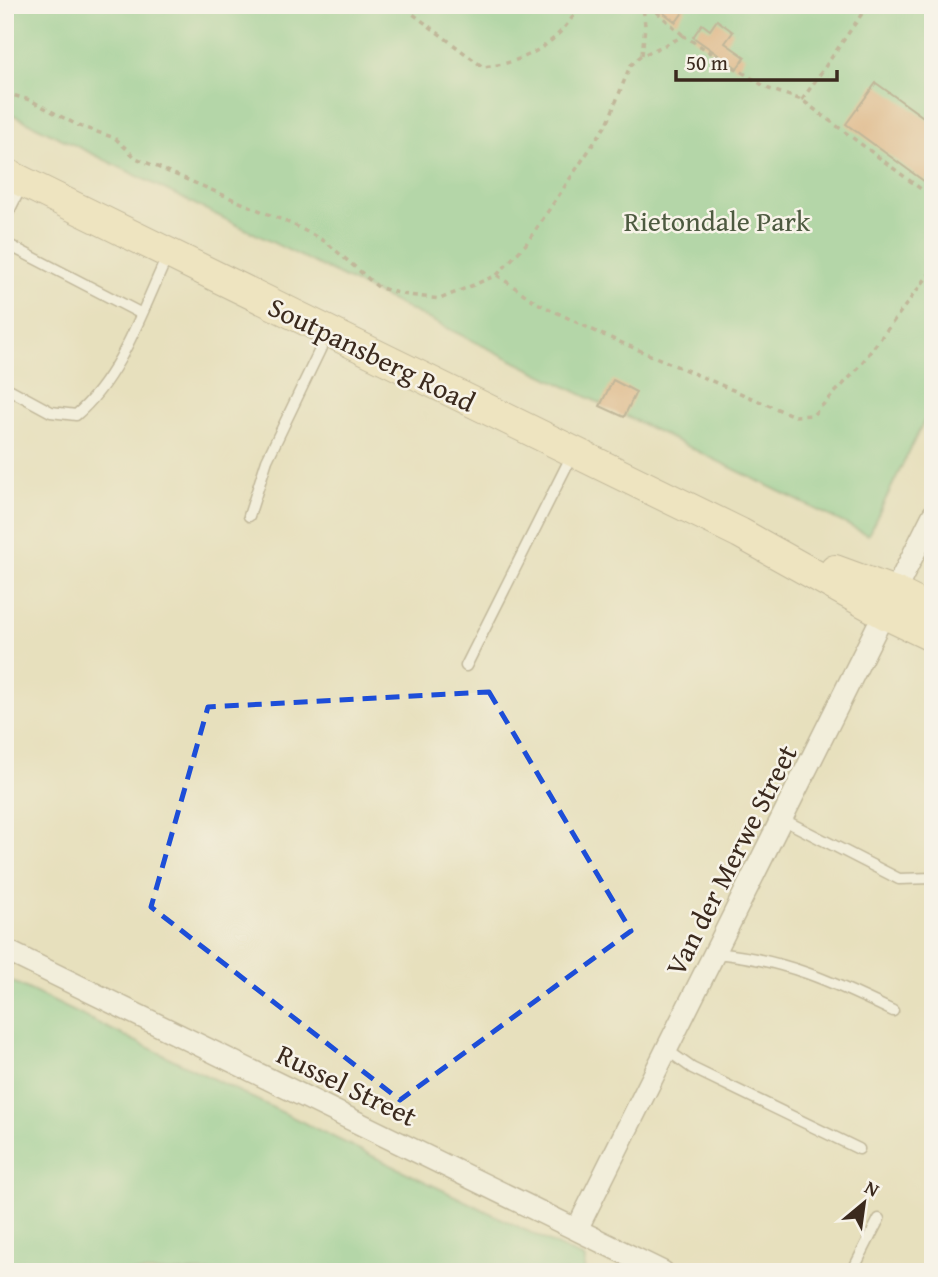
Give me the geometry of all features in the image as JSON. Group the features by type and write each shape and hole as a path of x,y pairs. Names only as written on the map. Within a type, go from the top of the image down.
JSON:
{"main road":[{"name":"Soutpansberg Road","path":"14,178 573,453 890,603 933,637"},
{"name":"Soutpansberg Road","path":"890,603 933,611"}],"street":[{"name":"Van der Merwe Street","path":"577,1229 933,515"},
{"name":"Russel Street","path":"5,950 663,1272"}],"lane":[{"path":"5,219 14,178"},
{"path":"5,243 140,313"},
{"path":"5,387 51,412 76,415 93,401 169,253"},
{"path":"249,516 267,460 328,333"},
{"path":"466,666 573,453"},
{"path":"782,819 900,879 933,878"},
{"path":"716,953 756,957 812,972 893,1011"},
{"path":"667,1050 692,1068 859,1149"},
{"path":"852,1272 879,1219"}],"path":[{"path":"410,5 413,14 483,67 519,60 545,47 565,31 580,5"},
{"path":"642,56 645,26 643,5"},
{"path":"649,5 684,36 769,89 802,100 933,198"},
{"path":"802,100 868,5"},
{"path":"5,93 30,100 79,126 115,138 136,158 295,225 326,242 378,287 401,294 440,299 497,275 526,244 579,169 608,122 630,66 642,56 684,36"},
{"path":"497,275 537,303 601,334 794,415 813,415 855,372 933,268"}],"highlighted area":[{"path":"489,692 631,931 400,1100 151,907 208,707"}],"green space":[{"name":"Rietondale Park","path":"5,5 933,5 933,403 868,535 5,111"},
{"path":"5,978 585,1259 584,1272 5,1272"}],"building":[{"path":"659,5 682,5 686,8 676,22 657,8"},
{"path":"717,20 733,32 725,43 745,57 737,68 693,37 702,24 710,30"},
{"path":"876,83 933,124 933,172 925,182 846,124"},
{"path":"613,380 636,392 624,417 600,406"}]}
